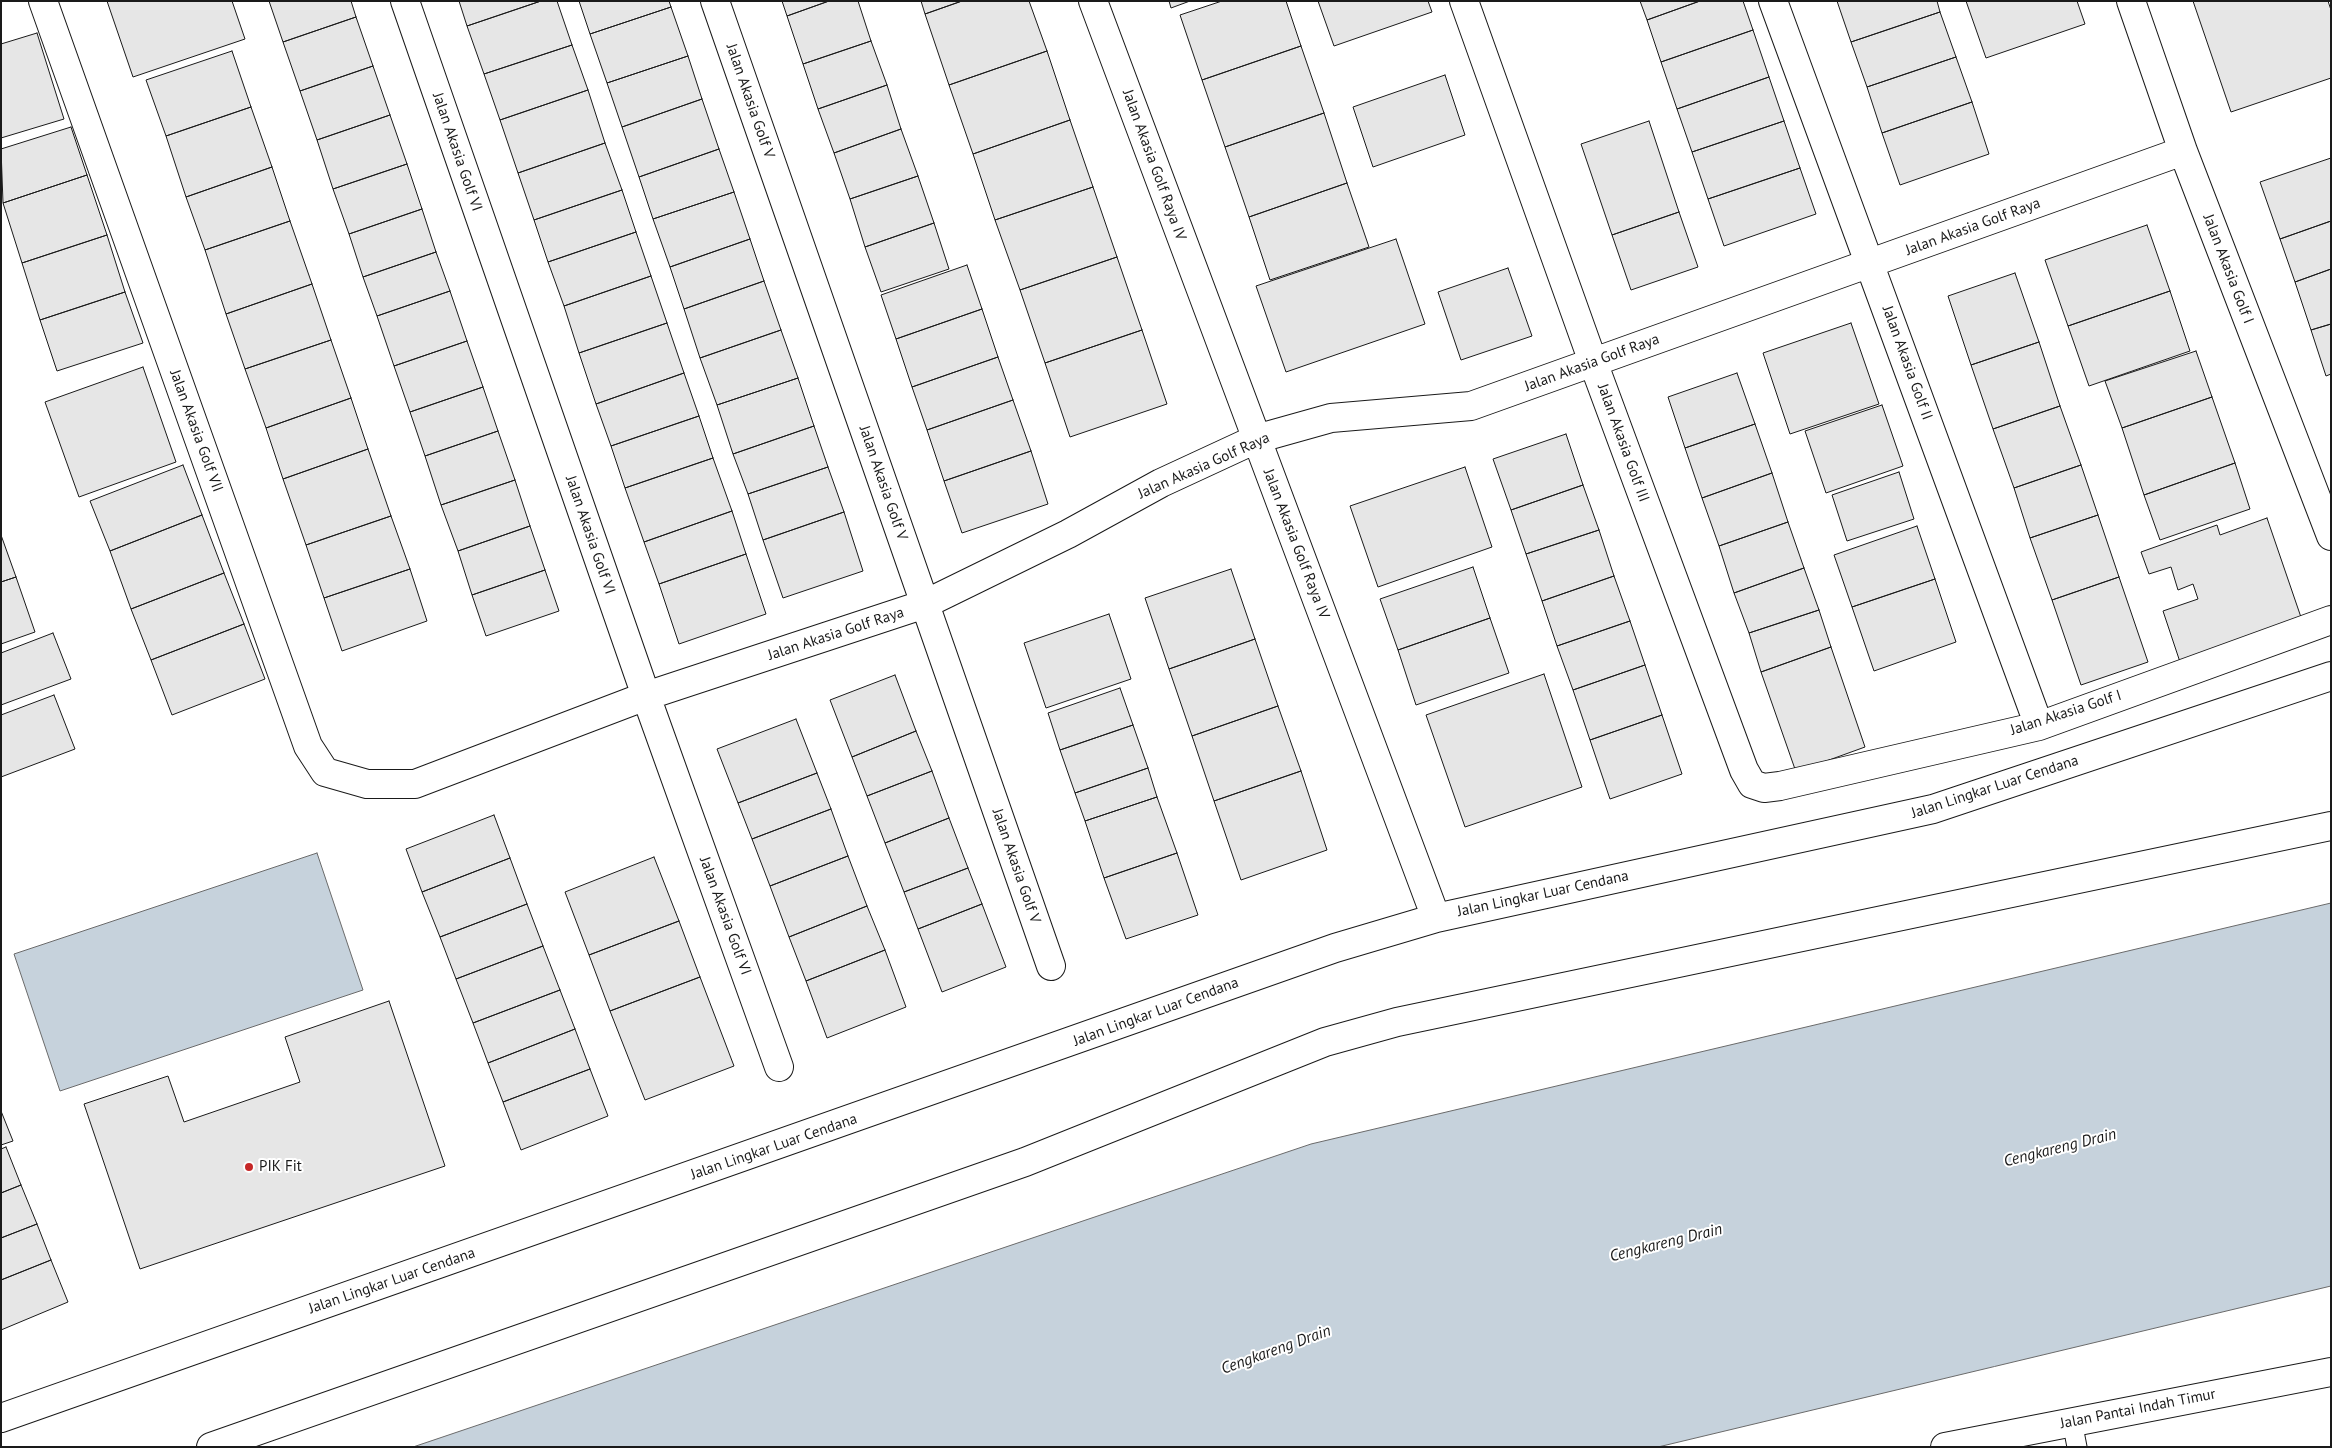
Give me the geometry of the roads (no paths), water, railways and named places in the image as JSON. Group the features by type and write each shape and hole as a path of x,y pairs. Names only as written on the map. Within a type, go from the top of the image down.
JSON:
{"street":[{"name":"Jalan Akasia Golf VII","path":"43,1 308,746 325,772 367,784 415,784"},
{"name":"Jalan Akasia Golf VI","path":"405,1 646,696 779,1067"},
{"name":"Jalan Akasia Golf V","path":"715,1 1051,966"},
{"name":"Jalan Akasia Golf Raya IV","path":"1093,1 1436,918"},
{"name":"Jalan Akasia Golf III","path":"1464,1 1593,362 1744,770"},
{"name":"Jalan Akasia Golf II","path":"1774,1 2040,726"},
{"name":"Jalan Akasia Golf I","path":"2131,1 2183,151 2331,536"},
{"name":"Jalan Akasia Golf Raya","path":"415,784 646,696 925,604 1068,534 1161,483 1256,439 1331,418 1471,406 2183,151"},
{"name":"Jalan Akasia Golf I","path":"1744,770 1752,784 1764,788 2040,726 2331,620"},
{"name":"Jalan Lingkar Luar Cendana","path":"1,1418 1335,948 1436,918 1932,809 2331,676"},
{"path":"211,1447 1025,1162 1325,1042 1407,1020 2331,826"},
{"name":"Jalan Pantai Indah Timur","path":"1945,1447 2074,1434 2331,1372"}],"water":[{"path":"317,853 363,990 60,1091 14,954"},
{"name":"Cengkareng Drain","path":"2331,903 2331,1286 1658,1447 413,1447 1311,1144"}],"place":[{"name":"PIK Fit","path":"249,1167"}]}
